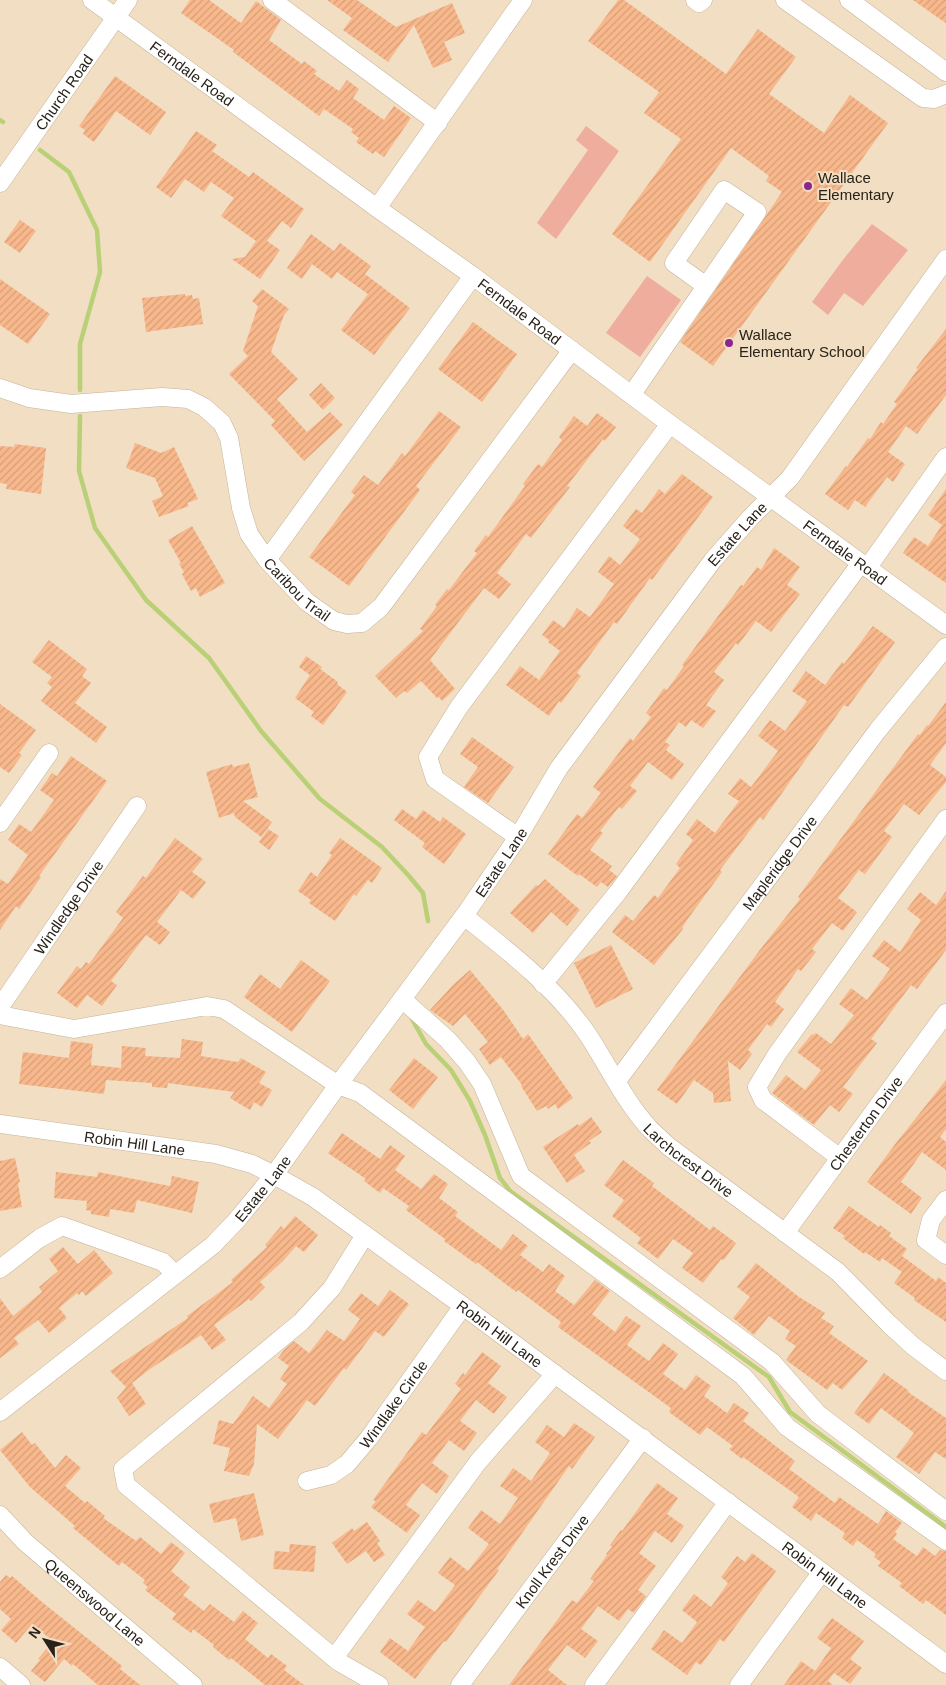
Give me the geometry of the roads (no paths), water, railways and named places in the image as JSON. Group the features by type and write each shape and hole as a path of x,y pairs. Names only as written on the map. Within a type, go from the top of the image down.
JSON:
{"street":[{"name":"Ferndale Road","path":"92,0 473,276 670,424 946,625"},
{"name":"Church Road","path":"0,183 128,0"},
{"path":"272,0 438,123"},
{"path":"377,208 523,0"},
{"path":"695,0 699,3 703,0"},
{"path":"785,0 923,98 934,99 946,94"},
{"path":"849,0 946,72"},
{"path":"632,394 757,212 724,190 674,263 706,286"},
{"name":"Estate Lane","path":"0,1412 214,1245 274,1175 464,916 518,837 559,768 713,560 751,517 790,478 946,259"},
{"path":"267,560 473,276"},
{"name":"Caribou Trail","path":"0,388 29,398 72,404 162,397 188,398 204,407 222,423 229,438 240,508 249,534 267,560 308,602 334,621 347,624 362,623 382,608 572,350"},
{"path":"518,837 434,779 428,757 459,707 670,424"},
{"path":"543,984 618,892 946,457"},
{"name":"Mapleridge Drive","path":"617,1081 878,730 946,647"},
{"path":"0,823 48,753"},
{"name":"Windledge Drive","path":"0,1007 137,806"},
{"path":"840,1158 763,1100 757,1086 777,1054 946,819"},
{"name":"Larchcrest Drive","path":"464,916 521,961 585,1031 648,1127 668,1146 838,1272 889,1324 913,1346 946,1371"},
{"path":"402,999 448,1040 477,1076 521,1176 772,1362 818,1414 946,1511"},
{"path":"0,1015 74,1029 208,1006 224,1008 338,1086 360,1093 742,1376 788,1427 946,1542"},
{"name":"Chesterton Drive","path":"786,1233 946,1013"},
{"name":"Robin Hill Lane","path":"0,1124 216,1154 252,1164 313,1197 946,1664"},
{"path":"946,1200 931,1220 926,1240 946,1255"},
{"path":"0,1269 40,1238 62,1226 163,1262 175,1274"},
{"path":"365,1235 332,1288 301,1322 123,1469 126,1485 334,1658 379,1685"},
{"name":"Windlake Circle","path":"307,1481 331,1475 347,1464 368,1438 463,1306"},
{"path":"334,1658 478,1462 555,1374"},
{"name":"Knoll Krest Drive","path":"460,1685 642,1438"},
{"path":"594,1685 728,1502"},
{"name":"Queenswood Lane","path":"0,1515 25,1542 193,1685"},
{"path":"739,1685 821,1572"},
{"path":"0,1667 21,1685"}],"waterway":[{"path":"40,150 69,172 97,230 100,272 80,344 80,390"},
{"path":"80,416 79,471 95,528 146,600 209,658 261,731 320,799 382,847 409,876 423,893 428,921"},
{"path":"412,1019 426,1044 451,1070 470,1101 485,1135 500,1178 510,1191 769,1377 790,1412 946,1527"}],"place":[{"name":"Wallace Elementary","path":"808,186"},
{"name":"Wallace Elementary School","path":"729,343"}]}
